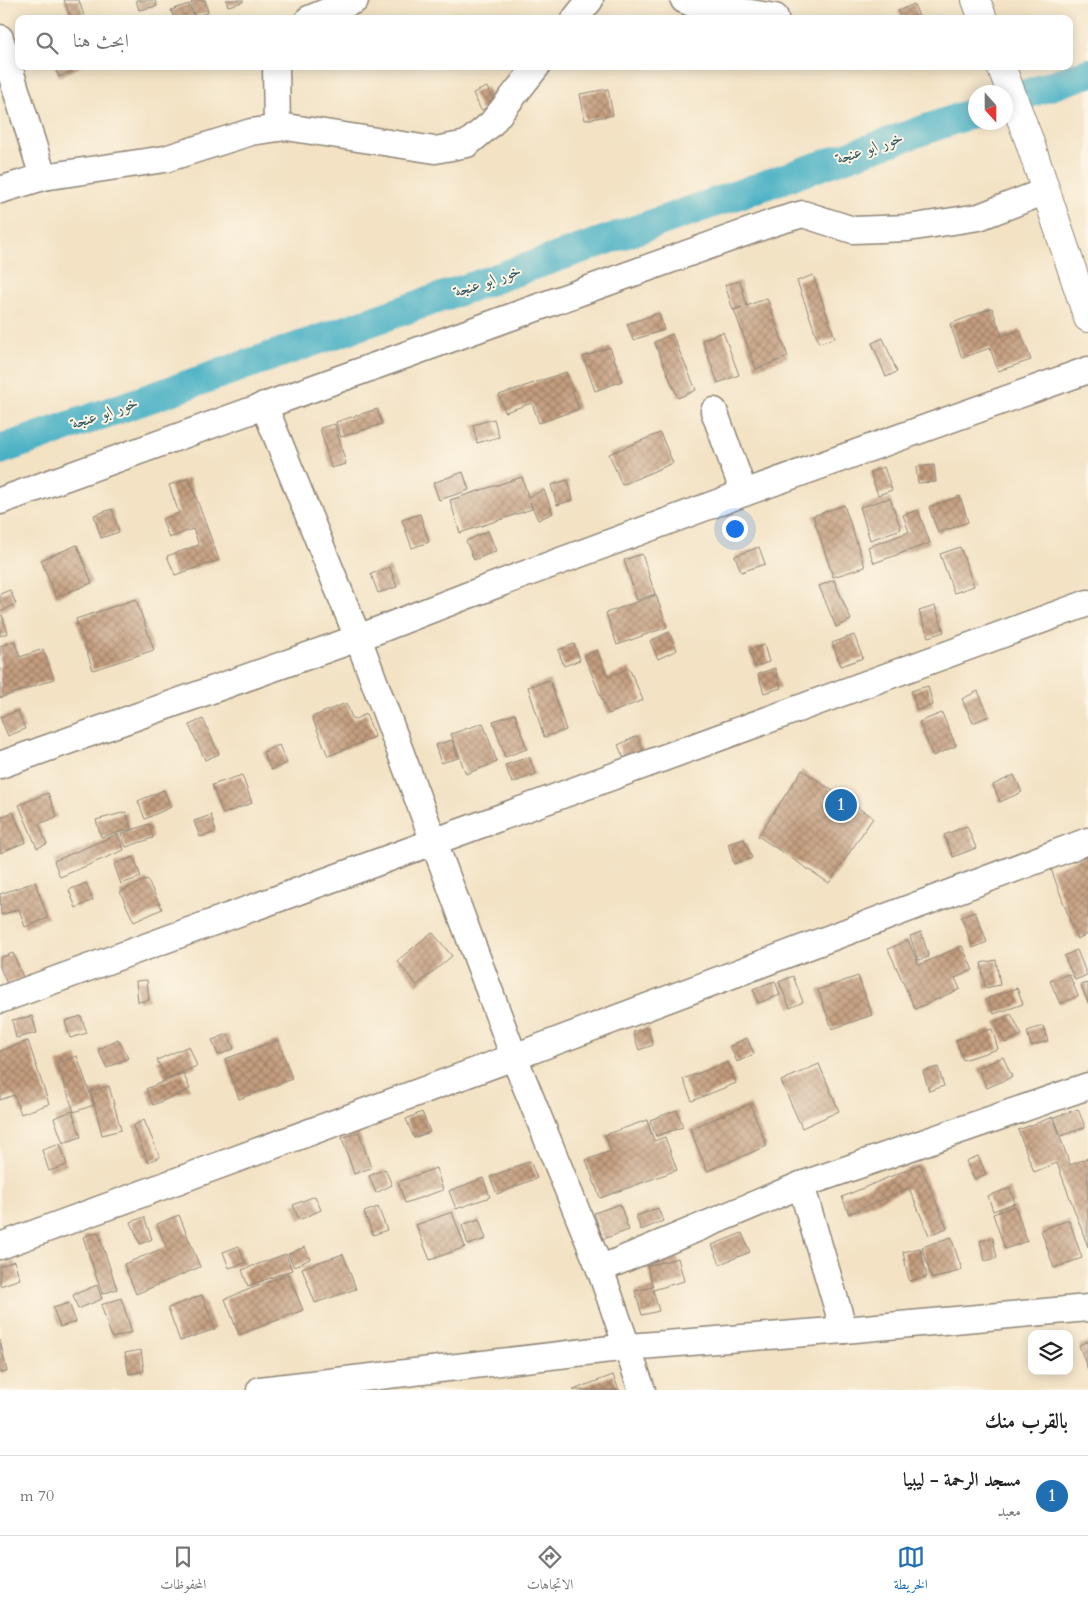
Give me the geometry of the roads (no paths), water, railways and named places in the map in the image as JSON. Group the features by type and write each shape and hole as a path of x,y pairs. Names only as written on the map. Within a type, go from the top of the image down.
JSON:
{"street":[{"path":"319,15 355,0"},
{"path":"578,15 590,0"},
{"path":"684,0 694,4 763,15"},
{"path":"976,0 982,15"},
{"path":"0,38 43,177"},
{"path":"276,70 277,128"},
{"path":"0,190 43,177 165,159 251,132 286,127 435,150 467,144 491,124 534,70"},
{"path":"1003,70 1029,140 1088,318"},
{"path":"0,501 775,222 803,214 853,230 908,228 979,217 1046,191"},
{"path":"0,765 358,638 476,592 1088,370"},
{"path":"264,406 358,638 514,1057 600,1269 642,1390"},
{"path":"714,412 744,494"},
{"path":"0,1000 1088,603"},
{"path":"0,1246 514,1057 1088,841"},
{"path":"600,1269 801,1185 1088,1086"},
{"path":"801,1185 844,1330"},
{"path":"260,1390 628,1347 1088,1308"}],"waterway":[{"name":"خور ابو عنجة","path":"1013,99 1088,73"},
{"name":"خور ابو عنجة","path":"0,450 968,115"}],"place":[{"name":"مسجد الرحمة - ليبيا","path":"841,805"}]}
